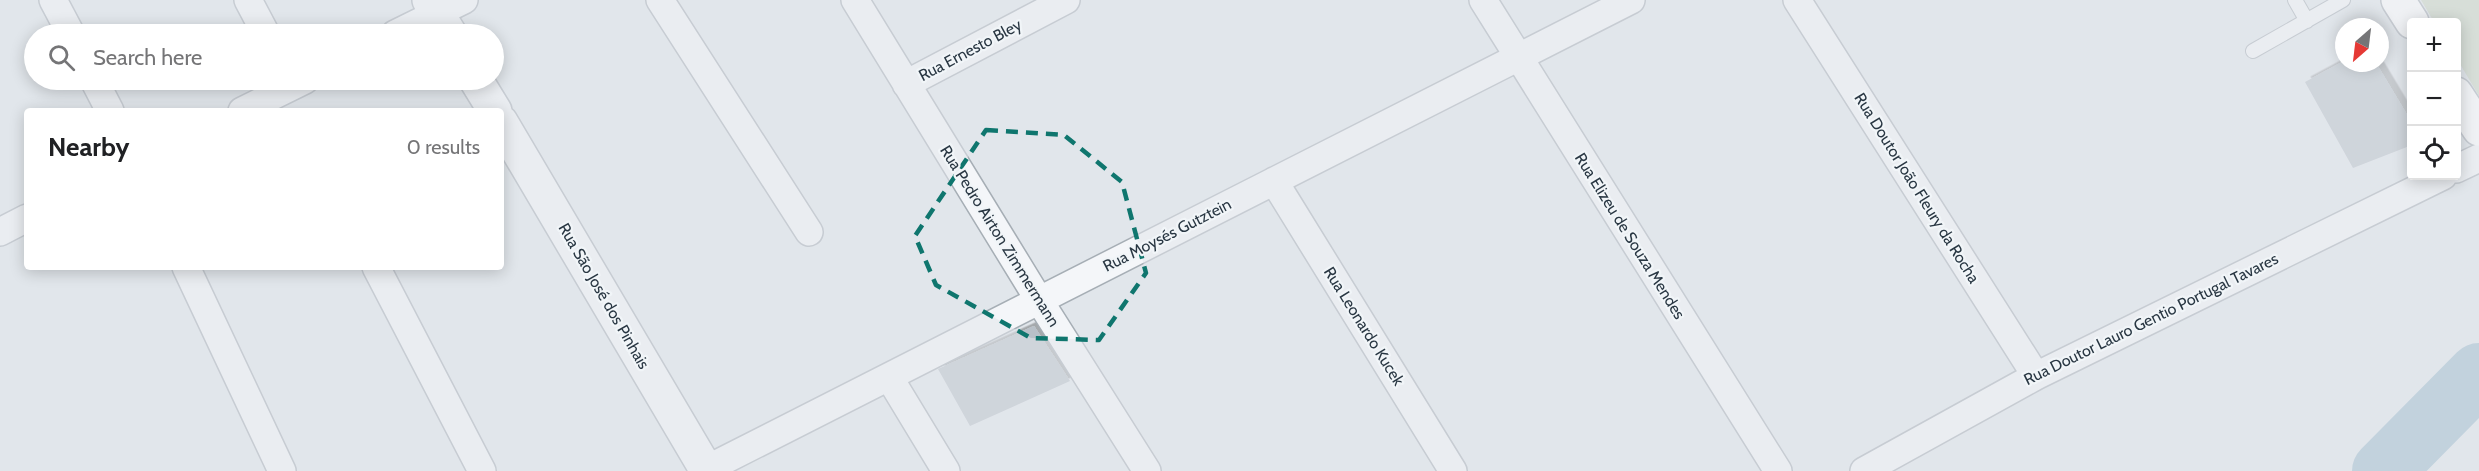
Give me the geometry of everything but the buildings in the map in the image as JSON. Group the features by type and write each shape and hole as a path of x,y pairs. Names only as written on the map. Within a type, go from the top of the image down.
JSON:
{"main road":[{"path":"2398,0 2409,18"},
{"path":"2461,100 2479,129"}],"street":[{"path":"53,0 66,24"},
{"path":"248,0 261,24"},
{"path":"660,0 809,232"},
{"name":"Rua Pedro Airton Zimmermann","path":"855,0 1147,471"},
{"name":"Rua Ernesto Bley","path":"906,84 1066,0"},
{"name":"Rua Elizeu de Souza Mendes","path":"1483,0 1778,471"},
{"name":"Rua Moysés Gutztein","path":"705,471 1631,0"},
{"name":"Rua Doutor João Fleury da Rocha","path":"1797,0 2036,376"},
{"path":"418,24 445,12"},
{"path":"99,90 108,108"},
{"path":"248,108 281,90"},
{"path":"482,90 493,108"},
{"name":"Rua São José dos Pinhais","path":"504,127 705,471"},
{"path":"2461,167 2479,158"},
{"name":"Rua Doutor Lauro Gentio Portugal Tavares","path":"1864,471 2036,376 2435,180"},
{"name":"Rua Leonardo Kucek","path":"1274,181 1454,471"},
{"path":"0,232 24,220"},
{"path":"187,270 282,471"},
{"path":"378,270 482,471"},
{"path":"889,377 946,471"}],"lane":[{"path":"2295,0 2307,21"},
{"path":"2253,51 2343,0"}],"highlighted area":[{"path":"986,130 1064,135 1122,182 1146,273 1099,340 1031,338 936,285 915,236"}],"green space":[{"path":"2421,0 2479,0 2479,96 2461,66 2461,18 2432,18"}],"waterway":[{"path":"2383,471 2479,374"}]}
